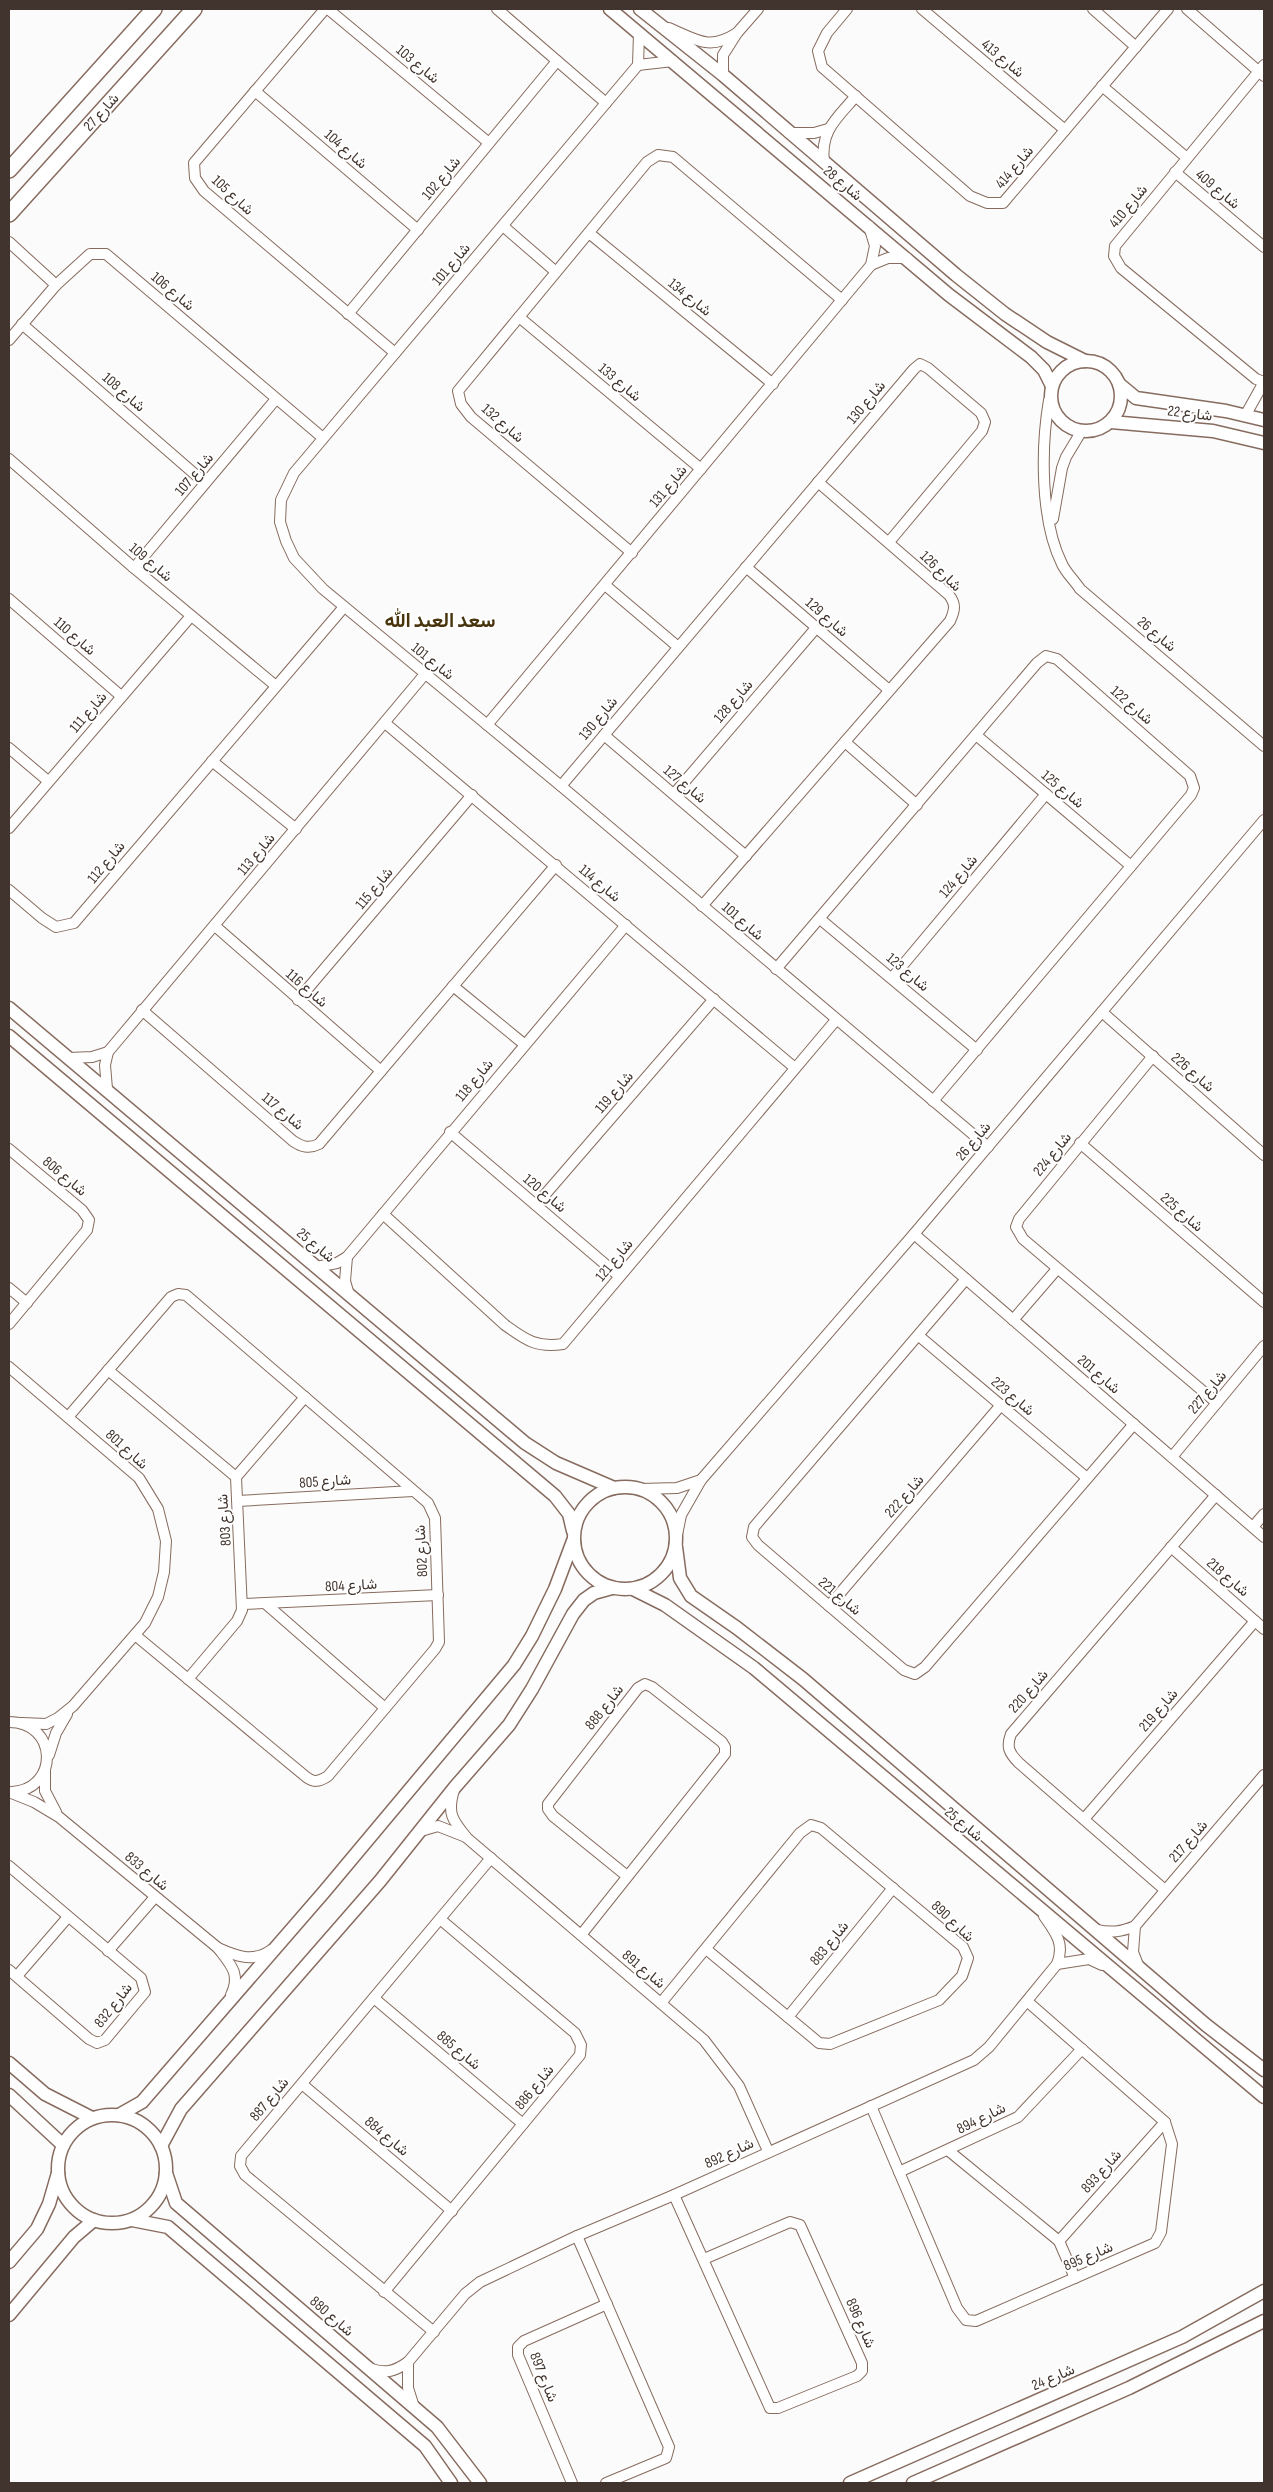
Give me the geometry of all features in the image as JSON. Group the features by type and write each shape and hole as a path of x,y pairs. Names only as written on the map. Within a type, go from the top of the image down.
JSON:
{"main road":[{"name":"شارع 27","path":"9,170 154,9"},
{"name":"شارع 27","path":"9,214 194,9"}],"street":[{"name":"شارع 105","path":"326,9 194,163 195,178 204,192 395,353"},
{"name":"شارع 103","path":"326,9 489,143"},
{"path":"497,9 606,103"},
{"name":"شارع 28","path":"610,9 950,295 1031,357 1044,370 1052,384"},
{"name":"شارع 28","path":"640,9 722,75 956,275 1005,314 1047,342 1085,361"},
{"path":"722,75 722,56 758,9"},
{"name":"شارع 414","path":"847,9 827,33 818,51 822,67 970,196 987,203 1003,203 1168,9"},
{"name":"شارع 413","path":"922,9 1065,130"},
{"path":"1093,9 1136,46"},
{"name":"شارع 410","path":"1187,9 1262,71 1175,172 1115,246 1114,256 1121,268 1256,380 1264,382"},
{"path":"656,23 704,43 714,44 725,41 738,33"},
{"path":"639,34 638,65 673,61"},
{"name":"شارع 102","path":"348,314 557,61"},
{"name":"شارع 101","path":"638,65 288,482 281,500 280,522 286,541 294,558 344,607 488,725 988,1147"},
{"path":"1102,86 1187,158"},
{"name":"شارع 104","path":"255,90 418,230"},
{"path":"824,163 822,148 828,129 856,96"},
{"path":"789,133 814,133 828,129"},
{"name":"شارع 132","path":"632,553 471,417 461,404 458,391 647,162 658,155 673,157 842,300"},
{"name":"شارع 409","path":"1175,172 1262,242"},
{"path":"503,226 556,272"},
{"path":"869,226 875,246 871,265"},
{"name":"شارع 134","path":"589,233 772,384"},
{"path":"9,242 56,285"},
{"name":"شارع 106","path":"9,340 56,285 90,254 106,254 323,438"},
{"path":"871,265 888,258 907,258"},
{"name":"شارع 131","path":"488,725 871,265"},
{"name":"شارع 133","path":"519,317 701,469"},
{"name":"شارع 108","path":"22,324 205,483"},
{"path":"1085,361 1105,366 1118,383 1122,393 1120,409 1111,422 1097,431 1081,432 1066,426 1055,415 1050,400 1052,384 1060,370 1074,362 1085,361"},
{"name":"شارع 130","path":"560,786 917,365 924,366 981,413 984,418 984,426 889,542"},
{"path":"1245,416 1264,382"},
{"name":"شارع 22","path":"1118,383 1136,398 1264,420"},
{"name":"شارع 107","path":"134,568 276,399"},
{"name":"شارع 26","path":"1050,400 1044,431 1044,476 1051,530 1062,564 1080,589 1264,746"},
{"name":"شارع 22","path":"1111,422 1213,431 1264,443"},
{"name":"شارع 26","path":"1051,530 1062,468 1066,457 1081,432"},
{"name":"شارع 109","path":"9,459 134,568 276,686"},
{"name":"شارع 126","path":"702,906 950,621 954,606 949,595 818,482"},
{"name":"شارع 129","path":"746,567 889,690"},
{"path":"605,585 677,646"},
{"name":"شارع 110","path":"9,599 122,696"},
{"name":"شارع 112","path":"9,890 42,918 56,927 74,923 344,607"},
{"name":"شارع 111","path":"9,828 192,616"},
{"name":"شارع 128","path":"674,794 816,628"},
{"name":"شارع 122","path":"776,969 1037,663 1046,656 1057,659 1190,776 1194,782 1194,788 1191,796 933,1102"},
{"name":"شارع 113","path":"108,1052 425,674"},
{"name":"شارع 114","path":"385,723 795,1068"},
{"name":"شارع 127","path":"604,735 746,856"},
{"name":"شارع 125","path":"976,735 1131,866"},
{"path":"845,742 917,805"},
{"path":"9,748 48,782"},
{"path":"212,761 296,829"},
{"name":"شارع 124","path":"892,978 1046,794"},
{"name":"شارع 115","path":"298,1000 472,795"},
{"name":"شارع 26","path":"676,1541 681,1515 701,1480 914,1234 1264,820"},
{"name":"شارع 117","path":"142,1010 293,1140 305,1147 312,1147 319,1144 556,865"},
{"name":"شارع 123","path":"820,919 977,1050"},
{"name":"شارع 118","path":"316,1267 337,1263 347,1257 450,1132 626,925"},
{"name":"شارع 116","path":"215,926 381,1071"},
{"path":"453,986 524,1044"},
{"name":"شارع 119","path":"536,1205 714,999"},
{"name":"شارع 25","path":"9,1008 525,1443 556,1463 614,1488"},
{"name":"شارع 226","path":"1102,1012 1264,1155"},
{"name":"شارع 121","path":"383,1214 505,1325 525,1339 544,1346 563,1344 836,1020"},
{"path":"9,1036 555,1496 569,1514 579,1562 592,1579 612,1588"},
{"path":"69,1058 92,1057 108,1052"},
{"path":"107,1089 105,1065 108,1052"},
{"name":"شارع 224","path":"1153,1056 1019,1219 1016,1227 1023,1239 1057,1269 1217,1403"},
{"name":"شارع 120","path":"450,1132 620,1276"},
{"name":"شارع 225","path":"1080,1143 1264,1302"},
{"name":"شارع 806","path":"9,1149 82,1210 89,1220 87,1230 9,1324"},
{"name":"شارع 201","path":"914,1234 1264,1537"},
{"path":"347,1257 344,1281 349,1295"},
{"path":"1013,1320 1057,1269"},
{"name":"شارع 221","path":"966,1279 752,1532 752,1537 758,1545 904,1670 915,1674 925,1666 1134,1424"},
{"path":"9,1288 27,1303"},
{"name":"شارع 802","path":"68,1418 171,1297 178,1294 186,1295 428,1503 435,1518 439,1642 435,1650 328,1776 316,1781 305,1776 135,1635"},
{"name":"شارع 223","path":"919,1336 1087,1478"},
{"name":"شارع 227","path":"1172,1457 1264,1346"},
{"name":"شارع 801","path":"9,1367 139,1478 158,1509 166,1541 164,1572 158,1597 145,1623 135,1635 72,1706 58,1718 46,1724 9,1722"},
{"name":"شارع 803","path":"108,1370 236,1477 244,1604"},
{"path":"236,1477 305,1398"},
{"name":"شارع 222","path":"829,1606 1001,1406"},
{"path":"9,2262 37,2229 49,2204 58,2173 58,2159 63,2145 75,2129 92,2118 119,2115 142,2102 280,1944 514,1665 532,1636 555,1589 578,1516 587,1502 600,1493 614,1488 677,1488 701,1480"},
{"path":"161,2146 181,2108 374,1888 455,1787 509,1725 584,1600 594,1593 612,1588 633,1589 653,1582 668,1567 676,1541 673,1520 666,1507 654,1496 640,1489"},
{"name":"شارع 805","path":"238,1501 413,1490"},
{"name":"شارع 220","path":"1165,1890 1012,1756 1008,1742 1011,1734 1216,1495"},
{"path":"1253,1527 1264,1514"},
{"name":"شارع 25","path":"676,1541 680,1578 691,1596 737,1628 803,1680 1206,2025 1264,2070"},
{"name":"شارع 218","path":"1171,1547 1264,1629"},
{"name":"شارع 25","path":"633,1589 664,1605 746,1663 819,1722 1264,2097"},
{"name":"شارع 804","path":"244,1604 438,1595"},
{"path":"188,1679 237,1621 244,1604"},
{"path":"266,1604 385,1708"},
{"name":"شارع 219","path":"1084,1819 1255,1621"},
{"name":"شارع 888","path":"581,1935 723,1757 726,1750 722,1742 652,1687 645,1684 638,1688 548,1804 548,1809 553,1816 627,1876"},
{"name":"شارع 801","path":"46,1764 56,1733 72,1706"},
{"path":"819,1722 833,1725 907,1788 916,1786 918,1778"},
{"path":"9,1792 30,1787 42,1776 46,1764 45,1745 42,1738 30,1726 22,1723"},
{"name":"شارع 833","path":"46,1764 45,1791 59,1817"},
{"name":"شارع 217","path":"1135,1926 1264,1775"},
{"name":"شارع 891","path":"455,1787 450,1806 454,1822 467,1838 704,2040 739,2086 768,2151"},
{"name":"شارع 833","path":"9,1792 34,1802 59,1817 218,1948 234,1969 236,1985 228,2003"},
{"name":"شارع 891","path":"421,1831 438,1826 467,1838"},
{"name":"شارع 890","path":"661,2003 807,1826 821,1828 964,1947 968,1958 962,1976 939,2000 830,2044 820,2043 706,1949"},
{"name":"شارع 887","path":"434,2332 245,2175 240,2166 241,2156 375,1999 491,1858"},
{"name":"شارع 832","path":"9,1866 141,1978 146,1988 142,1997 101,2042 89,2039 13,1973 68,1917"},
{"name":"شارع 883","path":"788,2016 893,1888"},
{"path":"1114,1970 1090,1959 1058,1964 1062,1952 1056,1932 1038,1908 1044,1896 1051,1898 1083,1923 1097,1930 1110,1933 1123,1931 1135,1926 1133,1946 1138,1965"},
{"path":"108,1951 155,1897"},
{"name":"شارع 886","path":"384,2292 580,2055 581,2045 575,2033 440,1919"},
{"name":"شارع 833","path":"218,1948 234,1955 253,1958 264,1954 280,1944"},
{"name":"شارع 892","path":"366,2366 387,2372 397,2370 408,2362 465,2294 480,2282 577,2236 674,2195 768,2151 974,2060 989,2047 1058,1964"},
{"name":"شارع 885","path":"375,1999 524,2124"},
{"path":"1028,2002 1165,2122"},
{"name":"شارع 894","path":"899,2172 1018,2117 1082,2049"},
{"path":"9,2063 45,2094 92,2118"},
{"name":"شارع 884","path":"302,2084 452,2210"},
{"path":"9,2095 63,2145"},
{"name":"شارع 895","path":"871,2106 957,2308 966,2320 976,2321 1150,2246 1159,2238 1172,2144 1165,2122"},
{"path":"119,2115 144,2125 161,2146 166,2160 163,2188 156,2201 145,2212 132,2220"},
{"name":"شارع 893","path":"1059,2241 1165,2122"},
{"path":"948,2151 1059,2241 1076,2278"},
{"path":"58,2173 69,2202 80,2213 94,2220 113,2223 132,2220 168,2227 425,2446 451,2483"},
{"name":"شارع 880","path":"166,2174 176,2204 437,2428 480,2483"},
{"name":"شارع 896","path":"674,2195 704,2259 765,2401 770,2408 778,2408 796,2401 857,2376 862,2371 862,2363 800,2225 790,2222 704,2259"},
{"path":"9,2315 74,2237 94,2220"},
{"path":"577,2236 669,2451 666,2458 606,2483"},
{"name":"شارع 24","path":"850,2483 1139,2357 1182,2337 1264,2291"},
{"name":"شارع 897","path":"572,2483 518,2355 518,2347 524,2341 607,2304"},
{"path":"913,2483 1129,2388 1264,2321"},
{"path":"408,2362 408,2388 414,2407"}],"district":[{"name":"سعد العبد الله","path":"440,620"}]}
